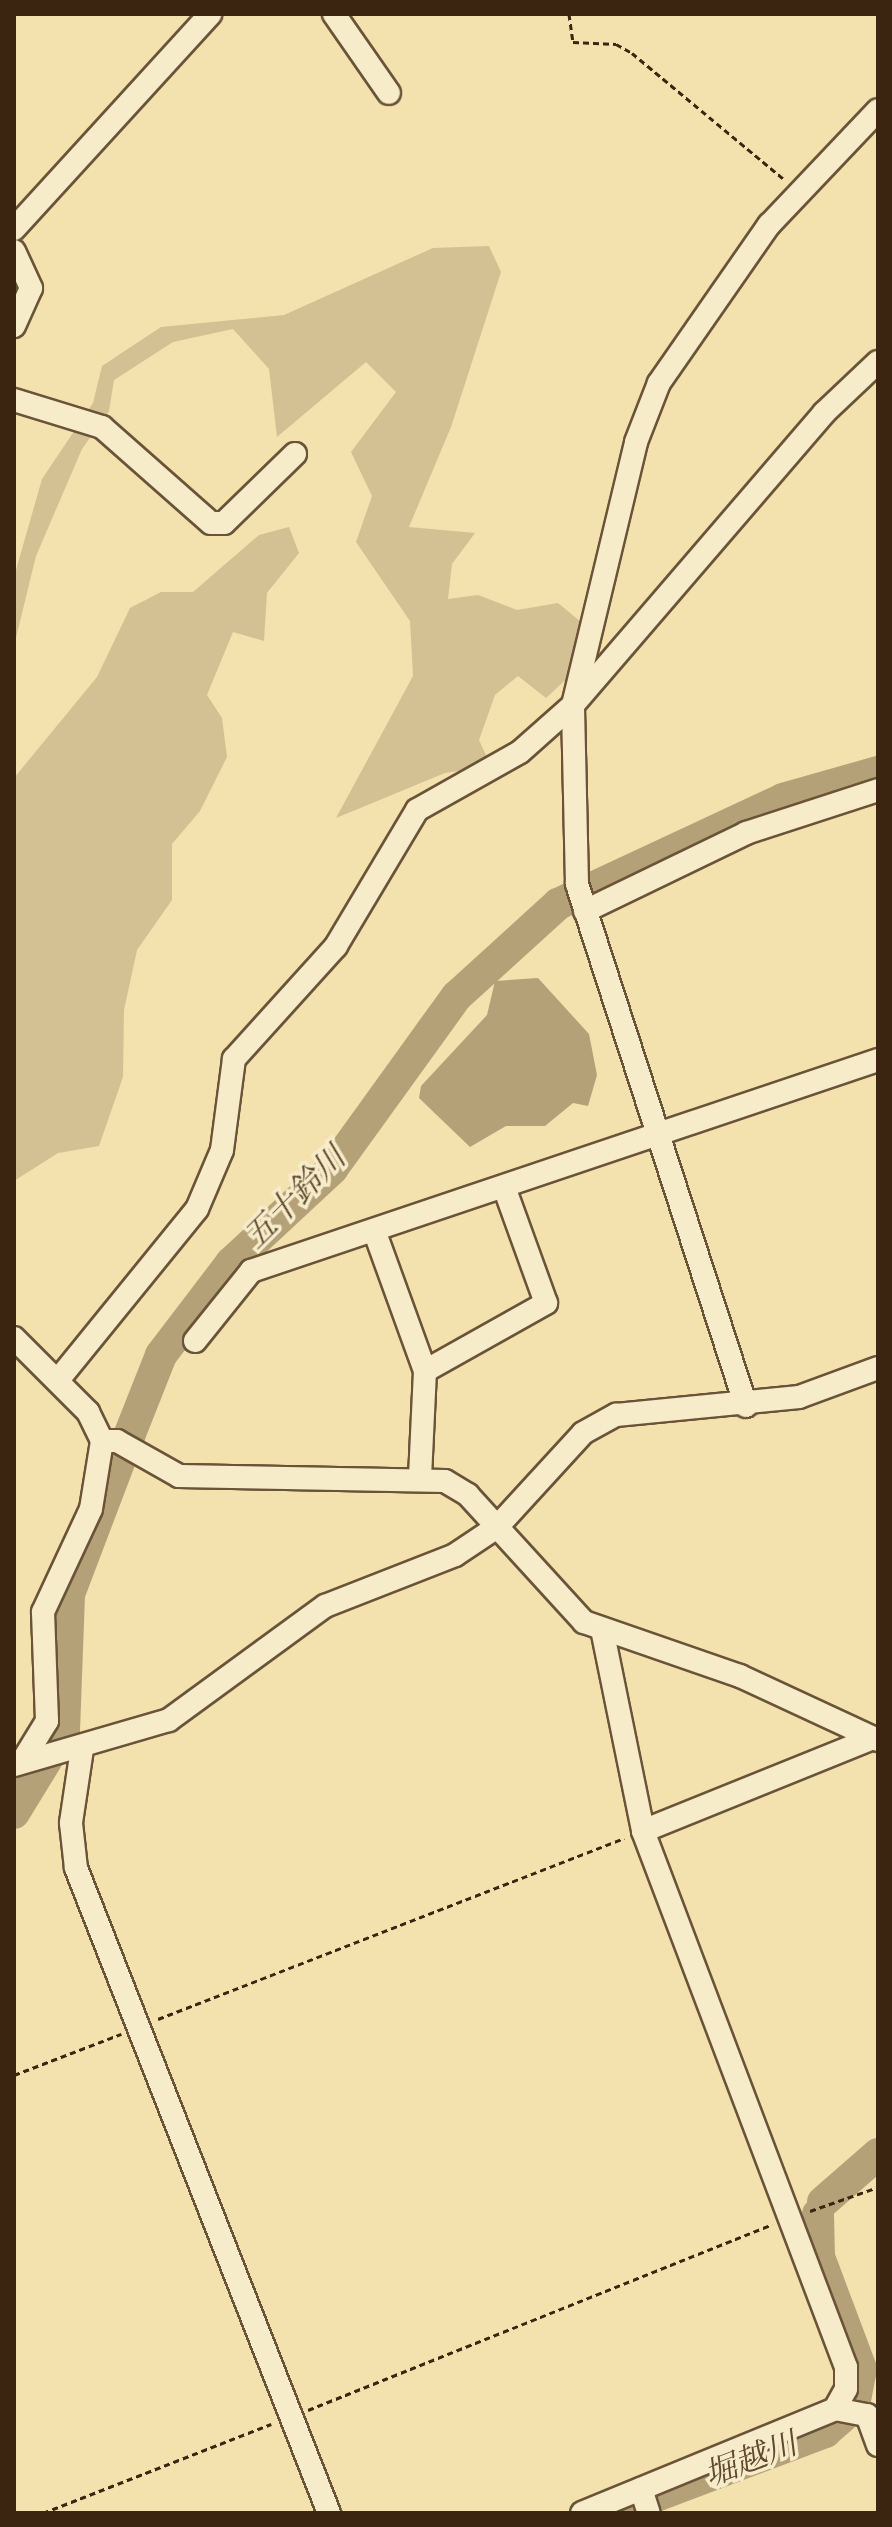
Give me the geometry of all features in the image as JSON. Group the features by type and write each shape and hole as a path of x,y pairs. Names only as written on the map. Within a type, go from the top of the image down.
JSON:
{"street":[{"path":"14,229 210,14"},
{"path":"334,14 389,93"},
{"path":"746,1406 581,899 573,705 636,442 659,383 742,259 799,192 878,110"},
{"path":"14,251 31,288 14,326"},
{"path":"58,1380 197,1209 222,1150 234,1059 336,946 417,810 520,752 573,705 824,413 878,362"},
{"path":"14,400 102,427 211,523 224,523 295,454"},
{"path":"581,899 746,833 878,790"},
{"path":"195,1341 251,1271 878,1060"},
{"path":"425,1371 546,1303 504,1187"},
{"path":"374,1230 425,1371 420,1477"},
{"path":"14,1338 58,1380 110,1441 136,1456 179,1476 216,1479 420,1477 468,1495 564,1608 602,1629 740,1676 876,1739"},
{"path":"25,1762 75,1751 169,1720 325,1606 455,1555 497,1527 563,1451 616,1415 746,1406 799,1397 878,1368"},
{"path":"25,1762 47,1721 43,1612 91,1509 110,1441"},
{"path":"582,2513 644,2500 835,2409 846,2389 846,2367 643,1831 602,1629"},
{"path":"643,1831 876,1739"},
{"path":"75,1751 71,1823 76,1868 329,2513"},
{"path":"835,2409 867,2415 878,2445"}],"path":[{"path":"569,14 573,42 616,44 632,53 799,192"},
{"path":"14,2075 643,1831"},
{"path":"43,2513 789,2217 878,2187"}],"shaded area":[{"path":"489,246 501,272 451,427 409,527 475,533 452,564 448,599 478,595 517,610 558,603 581,622 573,673 546,698 518,676 495,695 479,740 491,766 445,773 336,818 413,676 410,621 356,542 372,496 351,452 396,392 366,362 277,437 269,369 233,329 173,342 114,380 109,411 82,449 36,556 14,646 14,577 42,479 93,403 102,366 161,327 284,315 433,248"},
{"path":"289,527 299,553 267,593 264,641 233,632 207,695 222,718 227,757 200,811 172,844 172,900 137,950 124,1010 123,1077 99,1146 58,1153 14,1181 14,778 97,677 130,608 161,592 193,592 259,535"},
{"path":"538,978 589,1034 597,1075 588,1106 573,1103 545,1126 506,1126 470,1147 419,1098 421,1086 487,1015 495,981"}],"waterway":[{"name":"五十鈴川","path":"14,1813 64,1731 69,1594 129,1436 161,1355 231,1263 332,1169 457,996 558,904 783,799 878,772"},
{"name":"堀越川","path":"823,2202 878,2154"},
{"name":"堀越川","path":"818,2214 819,2257 861,2369 854,2404"},
{"name":"堀越川","path":"611,2513 825,2432 842,2417"}]}
